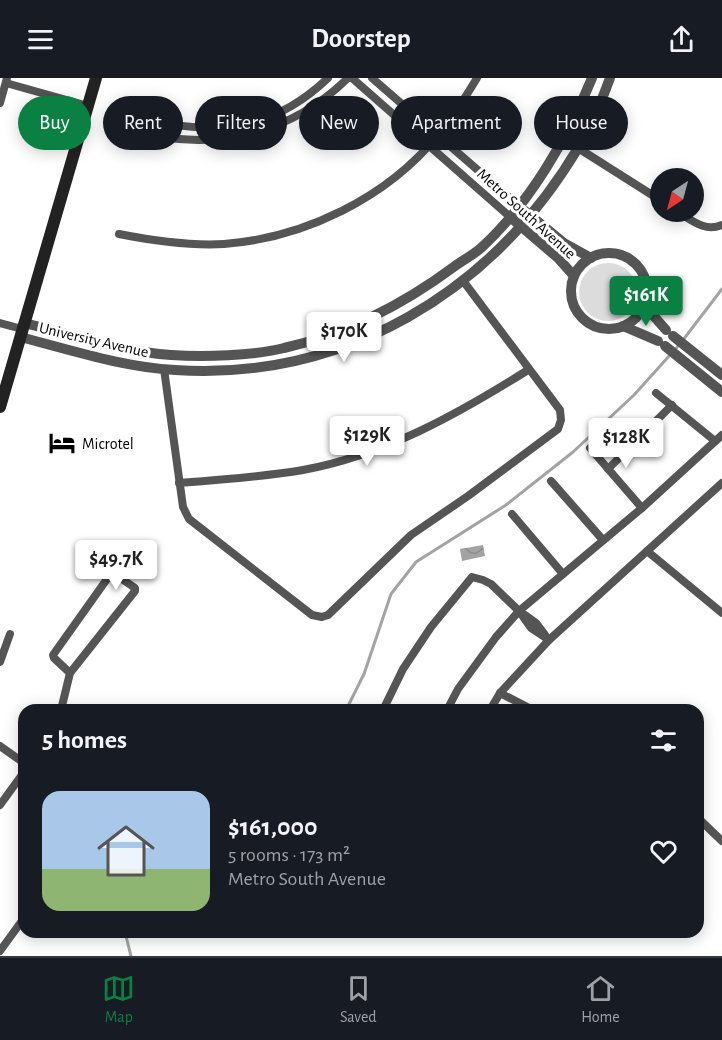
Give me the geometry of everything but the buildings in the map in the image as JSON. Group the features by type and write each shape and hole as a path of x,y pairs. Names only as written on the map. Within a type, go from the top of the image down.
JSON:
{"main road":[{"path":"91,96 96,78"},
{"path":"0,407 75,150"}],"street":[{"path":"328,78 314,92 292,106 266,119 239,126 216,129 164,124 126,114 122,127 138,133 189,140 237,138 295,117 350,78"},
{"name":"Metro South Avenue","path":"350,78 391,113"},
{"name":"Metro South Avenue","path":"372,78 393,96"},
{"path":"466,96 477,78"},
{"name":"University Avenue","path":"22,330 169,354 223,355 283,349 330,334 376,315 425,289 480,248 519,206 562,144 592,78"},
{"name":"University Avenue","path":"602,96 610,78"},
{"path":"0,103 7,80 59,96"},
{"path":"119,234 154,241 212,244 259,239 291,231 341,210 379,189 425,150"},
{"name":"Metro South Avenue","path":"434,150 558,258 574,276"},
{"name":"Metro South Avenue","path":"455,150 564,243 591,258"},
{"name":"University Avenue","path":"22,330 121,363 164,369 230,370 285,364 338,350 386,330 464,282 521,228 577,150"},
{"path":"581,150 650,194"},
{"path":"696,222 711,229 722,225"},
{"name":"Metro South Avenue","path":"644,305 646,285 640,270 625,257 610,254 591,258 578,269 574,276 571,287 572,298 575,309 582,318 601,328 612,329 623,326 663,344 722,392"},
{"path":"164,369 183,507 189,519 312,615 322,617 328,615 411,535 478,489 558,429 561,420 560,410 464,282"},
{"path":"623,326 636,318 644,305 671,334 722,375"},
{"path":"0,323 22,330"},
{"path":"179,483 302,470 351,458 413,435 474,404 528,370"},
{"path":"450,704 464,680 519,611 642,508 719,438 656,393"},
{"path":"608,469 672,405"},
{"path":"590,448 642,508"},
{"path":"551,481 603,540"},
{"path":"494,704 500,693 549,640 722,483"},
{"path":"512,514 563,574"},
{"path":"647,551 722,613"},
{"path":"62,704 70,674 135,591 135,588 112,572 53,655 70,674"},
{"path":"386,704 403,669 431,627 470,579 477,578 491,584 519,611 531,628 549,640"},
{"path":"0,662 10,634"},
{"path":"500,693 521,704"},
{"path":"0,746 18,759"},
{"path":"0,805 18,780"},
{"path":"704,824 722,841"},
{"path":"0,951 18,926"}],"shaded area":[{"path":"602,263 614,263 629,271 637,286 637,298 629,313 614,321 602,321 587,313 579,298 579,286 587,271"}],"water":[{"path":"483,545 485,556 462,561 460,549"}],"waterway":[{"path":"683,340 722,289"},
{"path":"349,704 364,674 391,594 416,562 506,505 573,452 634,395 679,345"},
{"path":"126,938 131,956"}],"place":[{"name":"Microtel","path":"62,443"}]}
